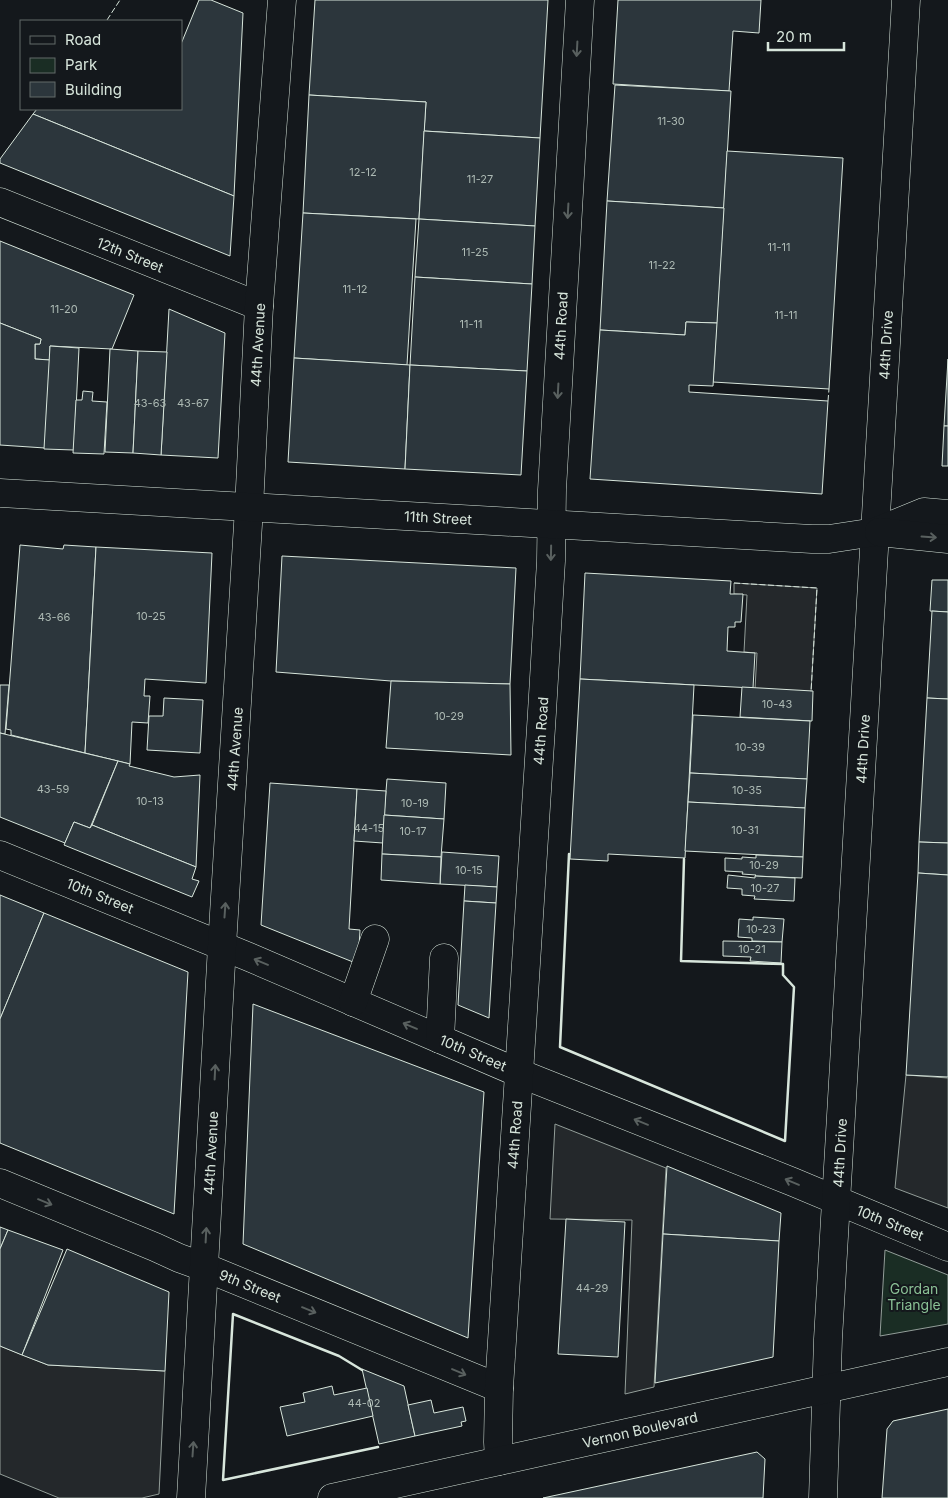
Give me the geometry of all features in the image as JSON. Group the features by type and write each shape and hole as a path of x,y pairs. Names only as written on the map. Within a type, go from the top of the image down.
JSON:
{"street":[{"name":"44th Avenue","path":"191,1498 222,946 250,508 259,306 282,0"},
{"name":"44th Road","path":"499,1461 499,1388 551,561 552,490 580,0"},
{"name":"44th Drive","path":"823,1498 826,1388 906,0"},
{"name":"12th Street","path":"0,202 259,306"},
{"name":"11th Street","path":"0,493 812,539 829,539 875,532 948,538"},
{"name":"11th Street","path":"875,532 924,512 948,514"},
{"name":"10th Street","path":"0,855 222,946 519,1073 948,1246"},
{"path":"353,1002 375,939"},
{"path":"440,1040 444,958"},
{"name":"9th Street","path":"0,1183 499,1388"},
{"name":"Vernon Boulevard","path":"332,1498 948,1362"}],"green space":[{"name":"Gordan Triangle","path":"885,1250 948,1275 948,1324 880,1336"}],"shaded area":[{"path":"734,583 817,588 811,692 755,689 757,653 744,652 747,595 734,594"},
{"path":"906,1075 948,1078 948,1208 895,1188"},
{"path":"555,1124 666,1168 654,1387 625,1394 632,1220 550,1219"},
{"path":"0,1346 48,1365 165,1371 159,1494 142,1498 59,1498 0,1474"}],"building":[{"path":"199,0 211,0 243,13 234,196 33,114 36,110 182,110 182,42"},
{"path":"315,0 548,0 540,138 424,131 426,102 309,95"},
{"path":"618,0 761,0 759,33 733,31 729,91 613,84"},
{"path":"615,85 731,91 724,208 607,201"},
{"path":"309,95 426,102 419,219 303,213"},
{"path":"33,114 234,196 230,256 0,163 0,159"},
{"path":"424,131 540,138 535,226 419,219"},
{"path":"727,151 843,158 829,389 713,382"},
{"path":"607,201 724,208 717,323 686,322 685,335 600,330"},
{"path":"303,213 416,219 407,365 294,358"},
{"path":"419,219 535,226 532,284 415,277"},
{"path":"0,241 134,295 112,349 50,346 50,360 35,359 35,344 40,344 41,339 0,323"},
{"path":"415,277 532,284 527,371 410,365"},
{"path":"169,309 225,333 218,458 161,455"},
{"path":"686,322 717,323 713,386 689,385 689,392 828,401 822,494 590,479 600,330 685,335"},
{"path":"0,323 41,339 40,344 35,344 35,359 50,360 45,448 0,445"},
{"path":"50,346 79,348 74,450 44,449"},
{"path":"110,349 138,351 133,453 105,452"},
{"path":"138,351 167,352 161,455 133,453"},
{"path":"294,358 410,365 405,469 288,462"},
{"path":"948,359 948,426 944,426"},
{"path":"410,365 527,371 521,475 405,469"},
{"path":"83,391 93,392 92,401 107,402 104,454 73,453 76,400 82,400"},
{"path":"944,426 948,426 948,466 942,466"},
{"path":"20,545 63,549 64,545 96,547 85,753 11,735 11,730 6,729"},
{"path":"96,547 212,553 206,683 145,679 144,696 150,696 148,723 132,722 130,764 85,753"},
{"path":"282,556 516,568 510,684 391,681 276,672"},
{"path":"585,573 731,581 730,594 743,594 741,622 735,622 735,627 728,627 727,651 755,653 753,688 580,679"},
{"path":"932,580 948,580 948,612 930,611"},
{"path":"932,611 948,612 948,699 927,698"},
{"path":"580,679 694,685 685,858 608,854 608,861 570,859"},
{"path":"391,681 510,684 511,755 386,748"},
{"path":"0,685 9,685 5,734 0,733"},
{"path":"742,687 813,691 812,721 740,717"},
{"path":"164,698 203,700 200,753 147,750 149,716 163,716"},
{"path":"927,698 948,699 948,843 919,842"},
{"path":"693,715 810,721 807,779 690,773"},
{"path":"0,733 118,761 90,828 74,822 65,843 0,817"},
{"path":"118,761 130,764 129,766 174,777 200,775 196,867 92,825"},
{"path":"690,773 807,779 805,808 688,802"},
{"path":"387,779 446,783 444,819 384,815"},
{"path":"270,783 357,789 349,929 360,930 358,964 261,925"},
{"path":"357,789 386,791 383,843 354,841"},
{"path":"688,802 805,808 803,857 685,851"},
{"path":"384,815 444,819 441,857 382,854"},
{"path":"74,822 90,828 92,825 196,867 192,879 199,881 192,897 64,845"},
{"path":"919,842 948,843 948,875 918,873"},
{"path":"442,852 499,856 497,887 440,884"},
{"path":"382,854 441,857 440,884 381,880"},
{"path":"756,855 803,857 802,878 755,876 742,874 743,872 725,871 725,858 756,858"},
{"path":"918,873 948,875 948,1077 906,1075"},
{"path":"728,875 755,878 755,876 795,878 794,901 754,899 755,896 742,895 742,889 727,888"},
{"path":"465,885 497,887 496,903 464,901"},
{"path":"0,895 44,913 0,1019"},
{"path":"464,901 496,903 489,1018 458,1005"},
{"path":"44,913 188,972 174,1214 0,1143 0,1019"},
{"path":"753,917 784,919 782,942 752,941 752,938 738,937 739,919 753,920"},
{"path":"723,941 782,942 781,963 750,961 751,957 723,956"},
{"path":"253,1004 484,1092 468,1338 243,1244"},
{"path":"667,1166 781,1213 779,1241 663,1234"},
{"path":"566,1219 625,1222 618,1357 558,1354"},
{"path":"0,1227 8,1230 0,1249"},
{"path":"8,1230 63,1250 22,1355 0,1346 0,1249"},
{"path":"663,1234 779,1241 773,1357 655,1383"},
{"path":"67,1249 169,1292 165,1371 48,1365 22,1355"},
{"path":"362,1369 404,1386 415,1436 379,1444"},
{"path":"332,1386 334,1395 367,1388 373,1416 287,1436 280,1407 305,1402 303,1393"},
{"path":"431,1400 434,1413 463,1407 466,1421 461,1422 462,1426 415,1436 408,1405"},
{"path":"948,1409 948,1498 882,1498 887,1429 893,1421"},
{"path":"757,1452 765,1459 763,1498 543,1498"}],"fence":[{"path":"107,20 120,0"},
{"path":"828,401 829,389"},
{"path":"734,583 817,588 811,692"}],"wall":[{"path":"569,854 560,1047 785,1141 794,987 783,975 783,964 681,961 684,859"},
{"path":"362,1370 339,1356 233,1314 223,1480 378,1447"}]}
